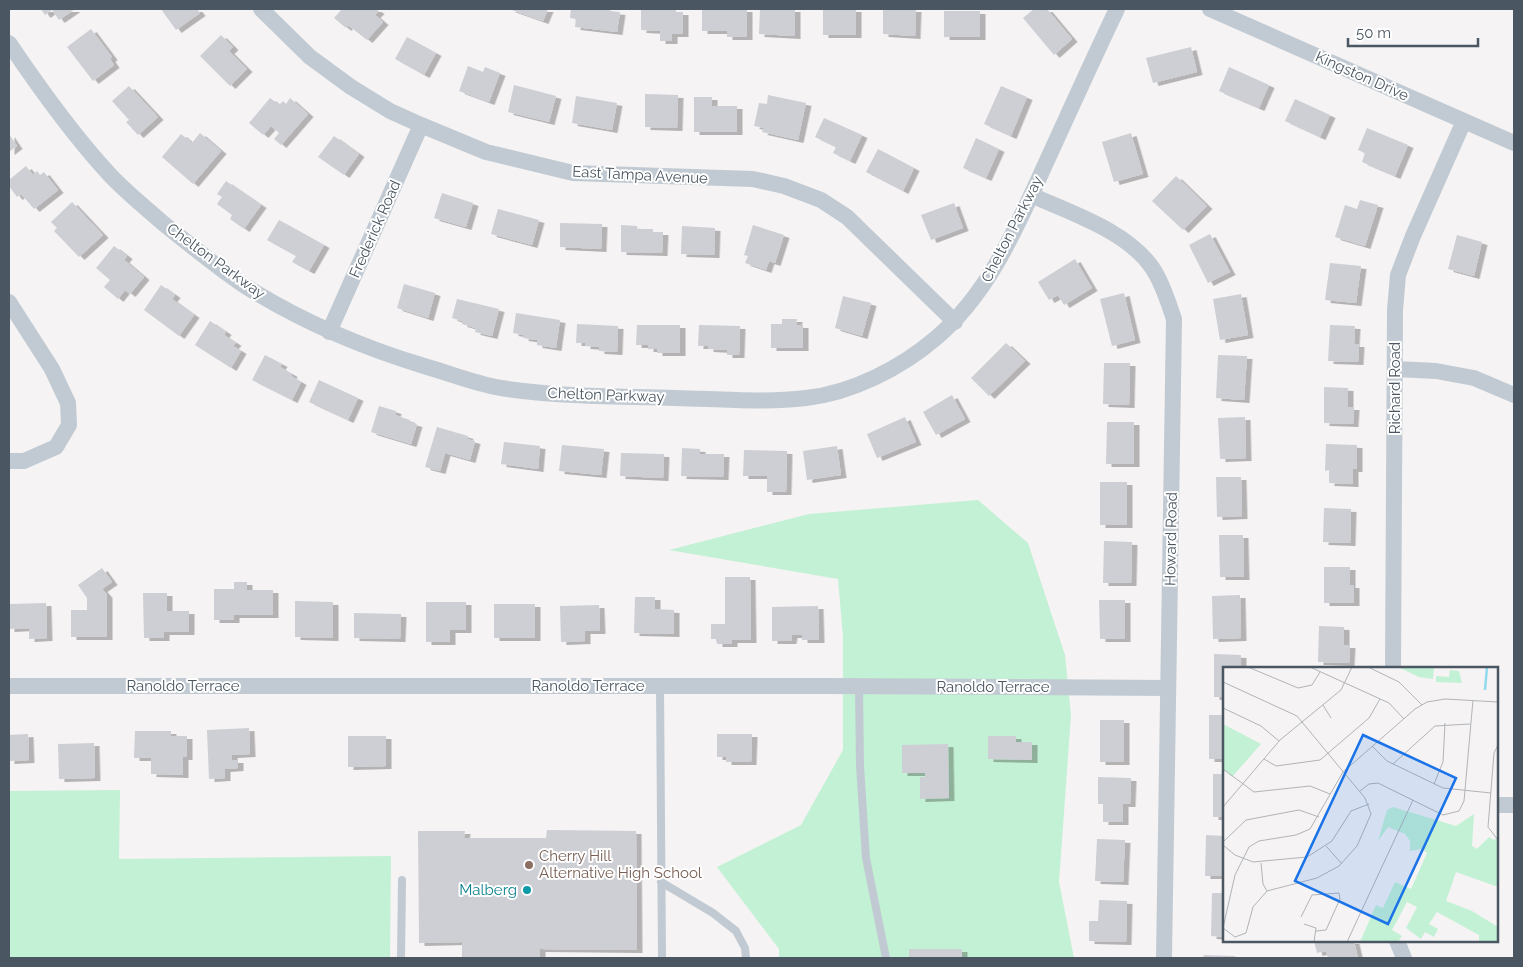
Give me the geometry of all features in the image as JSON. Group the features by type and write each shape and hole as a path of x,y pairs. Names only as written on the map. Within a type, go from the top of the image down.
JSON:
{"street":[{"name":"East Tampa Avenue","path":"260,9 310,57 351,87 390,111 421,126 486,152 552,170 573,173 753,179 784,186 821,200 847,216 954,322"},
{"name":"Chelton Parkway","path":"9,42 53,108 112,177 185,241 246,286 329,332 383,354 496,387 546,394 729,400 808,398 874,379 906,361 954,322 983,287 1031,195 1117,9"},
{"name":"Kingston Drive","path":"1210,9 1514,143"},
{"name":"Richard Road","path":"1393,667 1395,310 1398,276 1413,236 1464,121"},
{"name":"Frederick Road","path":"329,332 421,126"},
{"name":"Howard Road","path":"1031,195 1115,233 1134,248 1152,268 1162,284 1174,319 1164,958"},
{"path":"9,302 52,369 68,403 69,425 56,447 24,461 9,461"},
{"path":"1396,369 1436,371 1474,378 1514,395"},
{"name":"Ranoldo Terrace","path":"9,686 1168,688"},
{"path":"1498,805 1514,806"},
{"path":"1397,942 1404,958"}],"lane":[{"path":"660,686 662,958"},
{"path":"858,686 860,766 866,858 886,958"},
{"path":"401,958 402,880"},
{"path":"661,882 713,913 736,931 745,948 746,958"}],"green space":[{"path":"978,500 1028,543 1065,655 1071,715 1059,882 1074,958 779,958 779,949 717,867 801,825 843,750 843,637 838,579 669,550 809,514"},
{"path":"120,790 119,859 391,856 390,958 9,958 9,791"}],"building":[{"path":"41,9 75,9 59,20 52,10 45,15"},
{"path":"161,9 197,9 200,13 176,30"},
{"path":"342,9 376,9 379,11 375,15 383,22 367,40 348,25 346,28 334,18"},
{"path":"509,9 548,9 543,21"},
{"path":"571,9 611,9 610,11 620,12 617,32 575,27 576,19 570,18"},
{"path":"641,9 676,9 676,12 683,12 683,34 672,34 672,41 660,41 660,31 641,30"},
{"path":"702,9 747,9 747,37 727,37 727,31 702,31"},
{"path":"760,9 795,9 795,36 759,34"},
{"path":"823,9 856,9 856,35 823,35"},
{"path":"883,9 916,9 915,36 883,34"},
{"path":"1034,9 1047,9 1072,39 1054,55 1023,18"},
{"path":"944,11 980,11 980,37 944,37"},
{"path":"91,29 112,57 110,59 114,65 93,81 67,47"},
{"path":"221,35 233,47 229,51 247,69 230,86 200,56"},
{"path":"407,37 436,53 424,75 395,59"},
{"path":"1191,47 1197,72 1153,83 1146,58"},
{"path":"468,66 483,72 485,67 500,73 489,102 459,91"},
{"path":"1229,67 1269,85 1259,108 1219,91"},
{"path":"514,85 556,96 549,122 508,112"},
{"path":"129,86 158,117 138,135 126,122 129,120 112,101"},
{"path":"1001,86 1027,97 1011,136 984,124"},
{"path":"645,94 678,95 677,128 645,127"},
{"path":"768,95 806,103 798,140 762,132 764,128 754,126 759,103 767,104"},
{"path":"576,96 617,103 612,130 572,123"},
{"path":"694,97 712,97 712,106 737,106 737,132 694,132"},
{"path":"270,98 279,105 283,101 286,104 290,98 308,114 281,145 274,139 279,133 271,126 263,135 249,123"},
{"path":"1295,99 1330,115 1320,137 1285,121"},
{"path":"824,118 862,135 850,161 833,153 836,147 815,137"},
{"path":"1367,128 1408,145 1395,176 1362,162 1365,153 1358,150"},
{"path":"200,133 221,151 193,184 162,157 181,134 192,143"},
{"path":"1131,133 1143,174 1114,182 1102,142"},
{"path":"9,134 17,146 9,152"},
{"path":"334,136 359,154 344,175 318,157"},
{"path":"976,138 999,149 986,178 963,168"},
{"path":"878,149 914,168 903,191 866,172"},
{"path":"26,166 33,175 37,171 40,175 44,172 58,190 34,209 21,194 17,197 9,186 9,180"},
{"path":"1176,176 1207,206 1183,230 1152,201"},
{"path":"226,181 261,205 244,229 230,219 232,215 217,204 222,197 217,194"},
{"path":"442,193 473,203 466,227 434,218"},
{"path":"1360,200 1378,205 1365,246 1335,237 1345,205 1357,209"},
{"path":"72,202 103,235 79,257 54,231 57,228 51,222"},
{"path":"954,203 963,228 931,240 921,215"},
{"path":"498,209 539,220 532,245 491,234"},
{"path":"279,220 324,245 309,271 292,262 296,256 267,240"},
{"path":"560,223 602,224 601,249 560,247"},
{"path":"621,225 637,226 637,229 653,229 653,232 663,232 662,253 621,252"},
{"path":"753,225 784,235 775,263 769,261 766,270 745,263 748,256 744,255"},
{"path":"682,226 715,228 714,255 681,254"},
{"path":"1210,234 1230,272 1208,283 1189,245"},
{"path":"1457,235 1482,242 1474,276 1448,269"},
{"path":"114,246 127,256 124,260 144,277 130,294 125,290 118,299 104,287 110,280 96,268"},
{"path":"1075,259 1092,288 1064,305 1058,295 1049,300 1038,282"},
{"path":"1330,263 1361,266 1356,303 1325,300"},
{"path":"404,284 435,293 428,318 397,308"},
{"path":"161,285 175,295 172,299 194,315 179,336 144,310"},
{"path":"1124,293 1135,340 1112,346 1100,299"},
{"path":"1241,294 1248,335 1220,340 1213,299"},
{"path":"843,296 871,303 862,336 835,328"},
{"path":"457,299 499,309 492,336 475,332 476,328 462,324 462,321 452,318"},
{"path":"516,313 560,320 556,348 537,345 537,340 523,338 524,335 513,333"},
{"path":"782,319 797,319 796,325 803,325 803,348 771,348 771,324 782,324"},
{"path":"210,321 226,332 224,335 236,343 233,346 241,351 231,368 195,345"},
{"path":"577,324 618,326 617,352 599,351 599,347 585,346 585,343 576,343"},
{"path":"637,325 680,325 680,353 657,353 657,349 648,349 648,345 636,345"},
{"path":"699,325 740,326 739,355 727,355 727,350 708,349 708,346 698,346"},
{"path":"1330,325 1355,326 1354,344 1359,344 1358,362 1328,361"},
{"path":"1006,343 1025,361 989,396 971,378"},
{"path":"265,355 282,364 280,367 301,382 292,400 252,380"},
{"path":"1218,355 1247,356 1244,400 1216,398"},
{"path":"1104,363 1130,363 1129,405 1103,404"},
{"path":"319,380 358,398 348,420 309,402"},
{"path":"1324,387 1348,388 1348,407 1354,407 1353,424 1324,423"},
{"path":"952,395 965,419 936,435 923,412"},
{"path":"379,406 396,411 395,415 417,424 411,444 371,432"},
{"path":"905,417 916,442 877,458 867,434"},
{"path":"1245,417 1246,458 1220,459 1218,418"},
{"path":"1107,422 1134,422 1134,464 1106,464"},
{"path":"437,427 468,436 467,439 475,441 470,460 445,453 440,471 425,467"},
{"path":"504,442 540,446 538,469 501,464"},
{"path":"1326,444 1357,445 1357,469 1353,469 1353,484 1329,483 1329,470 1325,471"},
{"path":"562,445 604,449 601,475 559,471"},
{"path":"837,446 841,475 807,480 803,451"},
{"path":"682,448 700,449 700,454 724,454 723,477 681,476"},
{"path":"744,450 787,451 786,492 767,492 767,476 743,476"},
{"path":"621,453 664,454 663,478 620,476"},
{"path":"1216,477 1241,477 1242,516 1217,517"},
{"path":"1100,482 1127,482 1127,525 1100,525"},
{"path":"1324,508 1351,509 1350,543 1323,542"},
{"path":"1219,535 1243,535 1244,577 1220,577"},
{"path":"1104,541 1132,542 1131,583 1103,583"},
{"path":"1324,567 1350,567 1350,585 1354,585 1354,603 1324,603"},
{"path":"102,568 112,582 102,589 107,595 107,637 71,637 71,610 87,610 87,598 78,585"},
{"path":"725,577 750,577 751,640 732,640 732,644 717,644 717,639 711,639 711,624 725,624"},
{"path":"234,582 247,582 247,590 273,590 273,615 234,615 234,620 214,620 214,589 234,589"},
{"path":"143,593 167,593 167,611 189,611 189,632 164,632 164,638 144,638"},
{"path":"1240,595 1241,638 1213,639 1212,596"},
{"path":"635,597 655,597 655,609 674,610 674,634 634,633"},
{"path":"1099,600 1125,600 1125,639 1100,639"},
{"path":"295,601 333,602 333,638 295,637"},
{"path":"426,602 466,602 466,630 450,630 450,642 426,642"},
{"path":"46,603 47,638 29,639 29,628 9,629 9,604"},
{"path":"494,604 535,604 535,638 494,638"},
{"path":"599,605 600,631 585,631 585,641 561,642 560,606"},
{"path":"818,606 819,640 802,640 802,635 792,635 791,641 772,641 772,607"},
{"path":"354,613 401,614 400,639 354,638"},
{"path":"1319,626 1344,627 1344,645 1350,645 1349,663 1318,662"},
{"path":"1214,654 1241,655 1241,667 1223,667 1223,697 1214,697"},
{"path":"1209,715 1223,715 1223,759 1209,759"},
{"path":"1100,720 1124,720 1124,762 1100,762"},
{"path":"249,728 250,754 232,755 232,760 238,760 238,768 225,769 225,778 209,779 207,730"},
{"path":"135,731 171,731 171,736 187,736 187,757 183,757 183,775 151,774 151,758 134,758"},
{"path":"28,734 29,760 9,761 9,735"},
{"path":"717,734 752,734 751,762 726,762 726,757 717,757"},
{"path":"348,736 386,736 386,766 348,767"},
{"path":"988,736 1016,736 1016,742 1032,742 1032,760 988,759"},
{"path":"94,743 95,778 59,779 58,744"},
{"path":"948,744 949,798 920,799 920,777 925,777 925,773 902,773 902,745"},
{"path":"1213,774 1223,774 1223,817 1213,817"},
{"path":"1098,777 1131,778 1130,804 1123,804 1123,822 1103,822 1103,804 1098,804"},
{"name":"Malberg","path":"547,830 636,831 637,950 540,949 540,958 462,958 462,942 419,943 418,831 465,831 464,838 546,838"},
{"path":"1206,835 1223,836 1223,876 1205,876"},
{"path":"1097,839 1125,840 1123,882 1095,881"},
{"path":"1212,893 1223,893 1223,937 1211,936"},
{"path":"1099,900 1127,901 1126,942 1089,941 1089,921 1098,921"},
{"path":"1314,942 1354,942 1358,958 1328,958 1326,951 1317,953"},
{"path":"909,949 962,949 962,958 909,958"},
{"path":"1204,955 1235,956 1235,958 1203,958"}],"place":[{"name":"Cherry Hill Alternative High School","path":"529,865"},
{"name":"Malberg","path":"527,890"}]}
